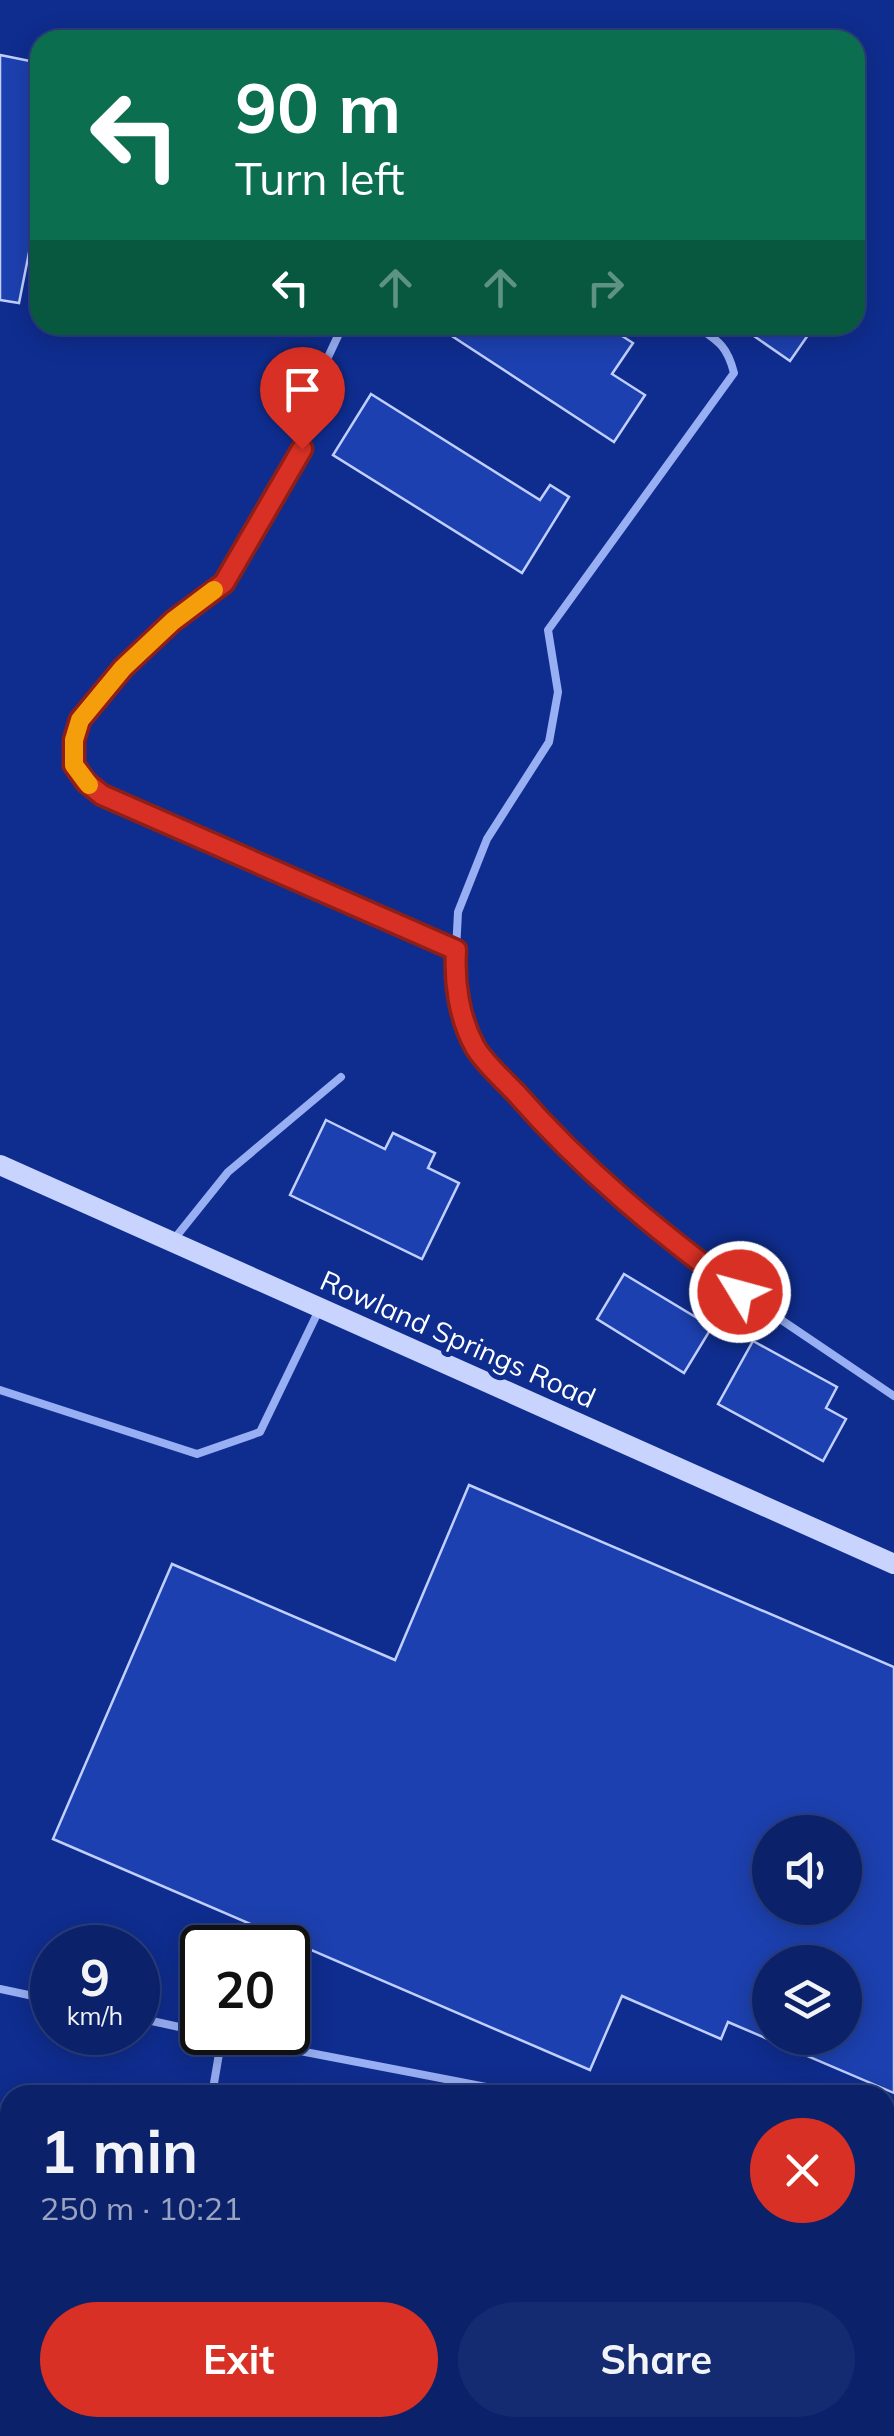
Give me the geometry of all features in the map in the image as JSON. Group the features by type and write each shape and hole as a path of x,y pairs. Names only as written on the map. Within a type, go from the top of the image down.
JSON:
{"street":[{"name":"Rowland Springs Road","path":"0,1165 894,1564"}],"lane":[{"path":"338,335 302,413 302,449 224,583 173,621 123,668 80,720 74,740 74,765 102,795 456,950"},
{"path":"710,335 730,354 734,373 548,630 558,692 549,742 487,839 458,912 455,970 461,1012 476,1048 548,1130 668,1239 894,1396"},
{"path":"172,1242 228,1172 340,1077"},
{"path":"0,1390 197,1454 260,1432 320,1308"},
{"path":"0,1989 30,1995"},
{"path":"310,2053 476,2085"},
{"path":"214,2085 219,2055"}],"building":[{"path":"0,55 30,61 30,247 19,303 0,300"},
{"path":"450,335 621,335 633,343 612,374 645,395 614,442"},
{"path":"752,335 808,335 790,361"},
{"path":"371,394 540,500 550,485 569,497 522,573 333,455"},
{"path":"326,1120 385,1149 393,1133 435,1153 428,1168 459,1183 422,1259 290,1195"},
{"path":"624,1274 712,1327 684,1373 597,1319"},
{"path":"753,1341 837,1387 826,1408 846,1419 823,1461 718,1404"},
{"path":"469,1485 894,1667 894,2085 875,2085 805,2055 862,2055 862,1945 752,1945 752,2032 728,2022 721,2039 622,1996 590,2070 310,1950 310,1925 253,1925 53,1839 172,1564 395,1660"}],"slow traffic":[{"path":"89,785 74,765 74,740 80,720 123,668 173,621 214,590"}],"route":[{"path":"302,449 224,583 173,621 123,668 80,720 74,740 74,765 102,795 456,950 461,1012 476,1048 548,1130 668,1239 740,1292"}]}
